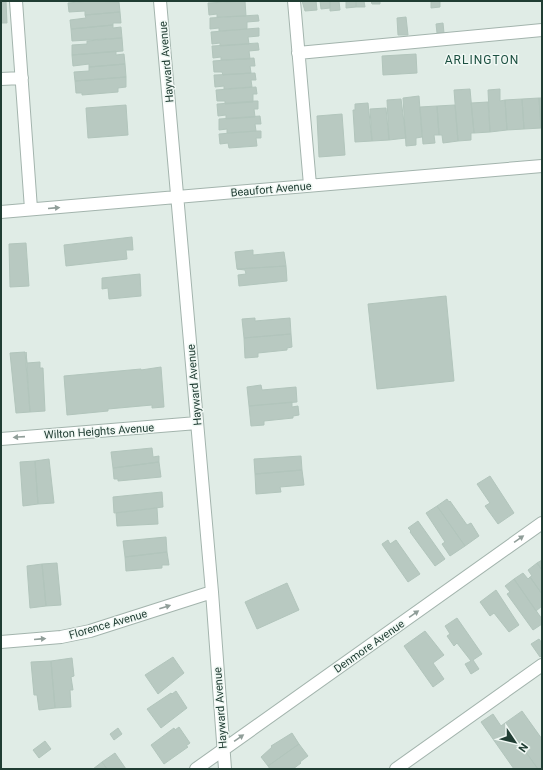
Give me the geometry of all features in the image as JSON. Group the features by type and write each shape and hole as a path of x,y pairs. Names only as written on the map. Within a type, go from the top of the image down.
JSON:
{"street":[{"path":"16,1 31,209"},
{"name":"Hayward Avenue","path":"160,1 212,592 225,769"},
{"path":"294,1 310,185"},
{"path":"298,53 542,30"},
{"path":"1,79 22,78"},
{"name":"Beaufort Avenue","path":"1,212 542,166"},
{"name":"Wilton Heights Avenue","path":"1,439 197,423"},
{"name":"Denmore Avenue","path":"196,769 542,523"},
{"name":"Florence Avenue","path":"1,642 61,637 90,631 212,592"},
{"path":"396,769 542,665"}],"building":[{"path":"1,1 6,1 7,23 1,23"},
{"path":"90,1 119,2 120,12 85,15 85,11 69,12 68,3"},
{"path":"245,1 246,16 217,17 217,14 209,15 208,3"},
{"path":"302,1 316,1 317,10 305,11"},
{"path":"320,1 330,1 330,8 321,9"},
{"path":"330,1 339,1 340,10 330,11"},
{"path":"346,1 356,1 356,7 346,8"},
{"path":"356,1 364,1 365,7 356,7"},
{"path":"371,1 380,1 380,4 372,4"},
{"path":"431,1 440,1 440,7 431,8"},
{"path":"120,12 121,23 71,29 70,20 86,18 85,15"},
{"path":"258,15 259,21 247,22 247,29 219,31 219,28 210,29 210,18"},
{"path":"406,17 408,35 398,35 397,18"},
{"path":"443,23 444,33 437,33 436,24"},
{"path":"113,25 113,28 121,27 122,38 72,41 71,29"},
{"path":"259,28 259,36 248,37 249,44 220,46 220,43 212,44 211,32"},
{"path":"122,38 123,51 72,55 72,45 87,44 87,41"},
{"path":"258,43 259,50 249,51 250,59 221,60 221,57 213,58 212,46"},
{"path":"116,51 116,55 124,54 125,64 89,67 89,64 73,66 72,55"},
{"path":"416,54 417,73 383,75 382,56"},
{"path":"254,58 255,66 250,66 251,73 223,75 222,72 214,72 213,61"},
{"path":"125,64 126,77 75,81 74,72 89,71 89,67"},
{"path":"255,73 256,80 251,80 252,87 224,89 224,86 215,87 214,75"},
{"path":"126,77 126,87 118,88 118,92 82,95 82,93 76,93 75,81"},
{"path":"256,87 257,94 253,94 253,102 225,104 225,101 217,101 216,90"},
{"path":"470,89 474,133 471,133 471,140 458,141 454,90"},
{"path":"500,89 500,101 505,100 507,130 490,132 488,90"},
{"path":"419,96 422,137 416,138 416,145 406,146 403,98"},
{"path":"539,98 541,128 524,129 522,99"},
{"path":"539,98 542,98 542,128 541,128"},
{"path":"401,99 406,138 389,140 387,100"},
{"path":"522,99 524,129 507,130 505,100"},
{"path":"258,101 258,109 254,109 255,117 226,119 226,115 218,116 217,104"},
{"path":"488,102 490,132 474,133 471,103"},
{"path":"368,103 372,141 355,142 353,110 355,110 355,104"},
{"path":"126,105 128,135 88,138 86,108"},
{"path":"455,105 458,141 443,143 442,135 439,135 437,106"},
{"path":"437,106 439,135 434,135 435,143 423,144 420,107"},
{"path":"386,108 389,140 372,141 370,109"},
{"path":"342,114 345,155 319,157 317,116"},
{"path":"260,116 261,124 255,124 256,131 227,133 227,129 219,130 219,119"},
{"path":"261,131 261,138 256,138 257,146 229,148 228,143 220,144 219,134"},
{"path":"132,237 133,250 126,250 127,259 66,266 64,245"},
{"path":"26,243 29,286 10,287 9,244"},
{"path":"253,250 253,255 284,252 286,266 237,269 235,252"},
{"path":"286,266 287,281 239,286 238,275 246,274 245,270 237,269"},
{"path":"140,274 141,296 109,299 108,288 102,289 102,278"},
{"path":"446,296 454,381 377,389 368,304"},
{"path":"255,318 255,321 290,318 291,334 244,338 242,319"},
{"path":"291,334 292,347 287,348 287,350 258,353 258,357 245,358 244,338"},
{"path":"25,352 30,412 16,413 10,353"},
{"path":"26,352 27,363 40,362 40,368 43,368 45,411 30,412"},
{"path":"161,367 164,407 152,408 152,405 67,415 64,376"},
{"path":"261,385 262,390 296,387 297,402 249,406 247,387"},
{"path":"292,402 292,407 298,406 299,415 293,416 293,418 264,421 264,425 251,426 249,406"},
{"path":"152,448 153,457 159,456 159,462 113,468 111,452"},
{"path":"301,456 302,470 255,474 254,459"},
{"path":"49,459 54,503 38,504 35,461"},
{"path":"35,461 38,504 23,506 20,462"},
{"path":"159,462 161,477 118,481 118,479 114,479 113,468"},
{"path":"302,470 304,485 280,487 281,492 256,494 255,474"},
{"path":"490,476 514,513 498,524 485,506 490,503 477,484"},
{"path":"162,492 163,507 114,513 113,497"},
{"path":"447,499 467,525 471,523 479,536 465,546 437,506"},
{"path":"437,506 465,546 450,556 442,544 445,542 426,513"},
{"path":"157,508 158,524 117,526 116,513"},
{"path":"418,521 445,559 435,566 408,528"},
{"path":"166,537 167,552 125,557 123,541"},
{"path":"388,540 390,544 396,540 420,574 408,582 382,544"},
{"path":"167,552 169,565 162,565 162,568 126,571 125,557"},
{"path":"542,560 542,570 537,563"},
{"path":"57,563 61,605 46,606 42,564"},
{"path":"537,563 542,570 542,594 530,577 532,576 528,570"},
{"path":"42,564 46,606 30,608 27,566"},
{"path":"523,573 528,579 530,577 542,594 542,606 536,611 514,579"},
{"path":"514,579 542,619 542,624 533,630 507,594 510,592 505,586"},
{"path":"287,583 299,610 257,629 245,602"},
{"path":"496,590 519,625 509,632 494,613 490,616 480,602"},
{"path":"457,618 482,654 473,660 479,669 471,674 465,664 471,661 457,643 454,646 447,636 450,634 445,626"},
{"path":"425,631 444,655 433,663 444,679 433,687 404,646"},
{"path":"539,639 542,643 542,655 540,657 531,644"},
{"path":"173,657 184,673 158,694 145,675"},
{"path":"72,658 74,676 71,677 73,690 70,690 71,707 55,708 51,661"},
{"path":"51,661 55,708 39,710 37,695 34,695 31,662"},
{"path":"176,691 187,708 161,728 147,709"},
{"path":"522,711 542,739 542,769 538,769 505,723"},
{"path":"493,714 501,726 505,723 538,769 514,769 481,722"},
{"path":"179,727 190,743 186,746 188,747 164,764 151,745 174,728 175,730"},
{"path":"118,728 122,734 114,740 110,734"},
{"path":"292,733 299,744 268,766 261,757 272,747 271,746"},
{"path":"45,741 51,749 39,758 33,750"},
{"path":"299,744 308,756 300,762 301,763 293,769 270,769 268,766"},
{"path":"115,753 126,769 107,769 102,762"},
{"path":"102,762 107,769 93,769"}],"district":[{"name":"ARLINGTON","path":"482,60"}]}
